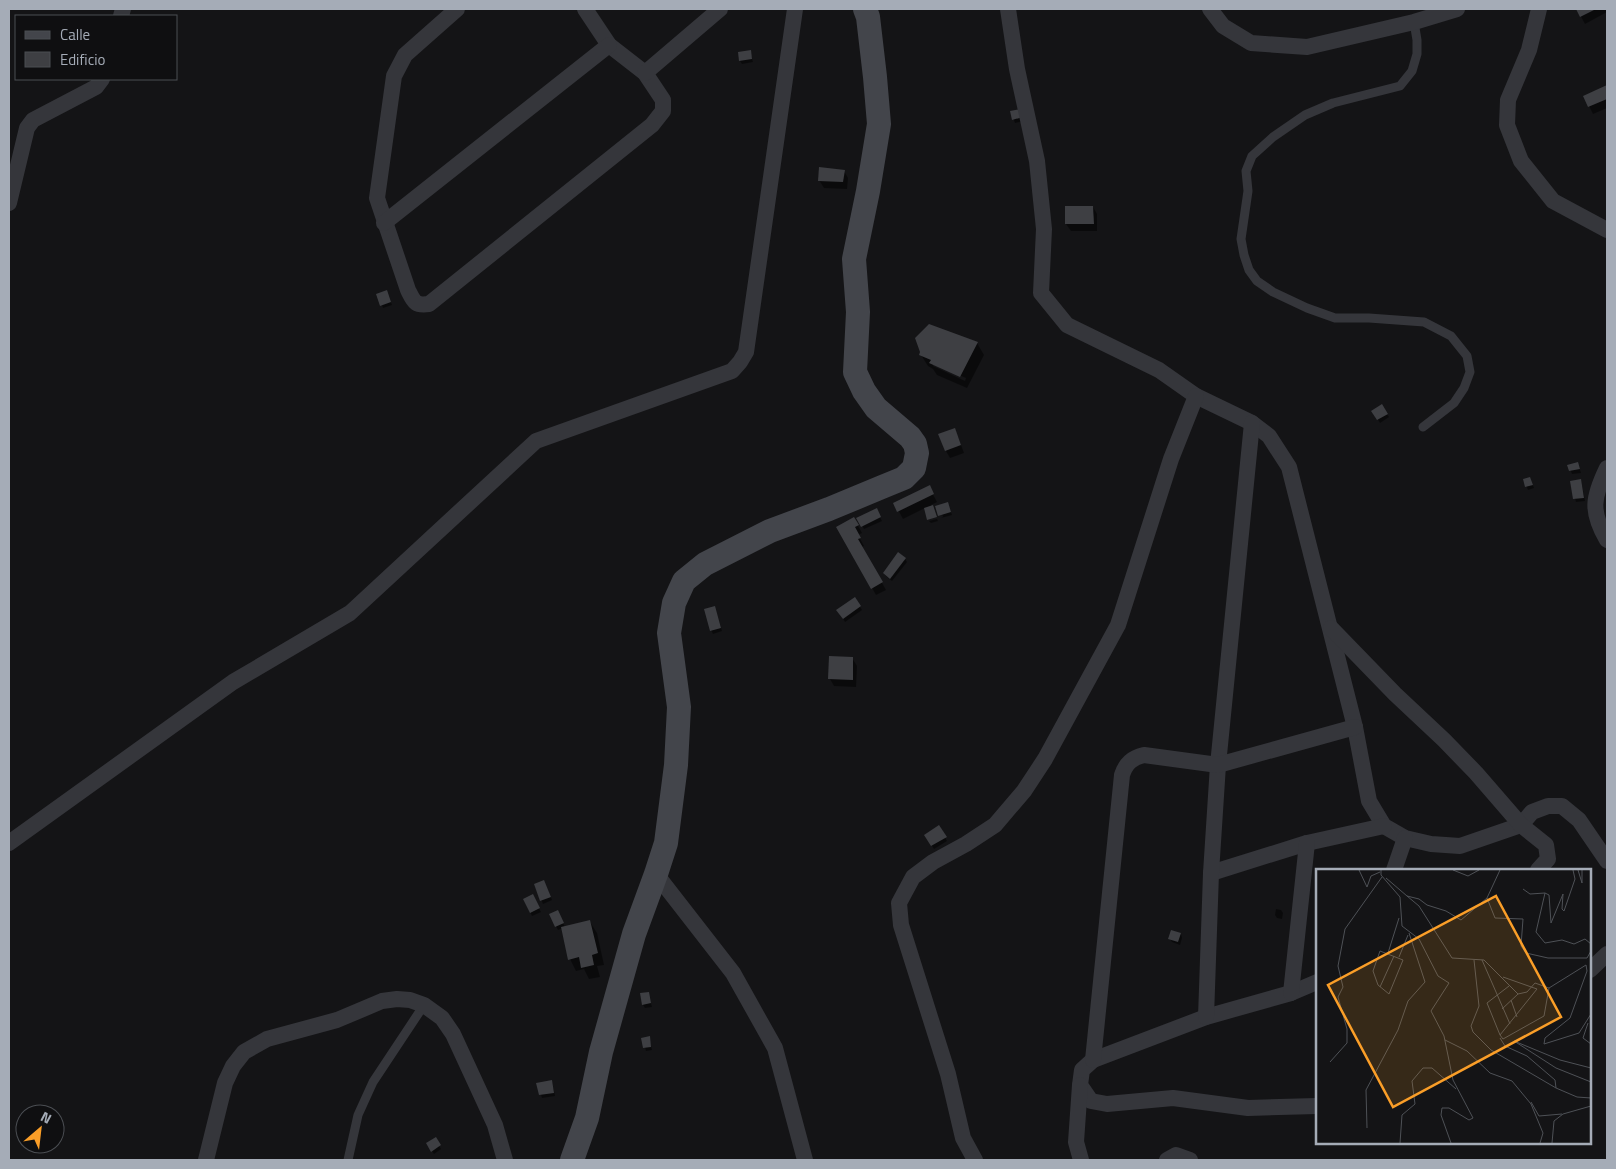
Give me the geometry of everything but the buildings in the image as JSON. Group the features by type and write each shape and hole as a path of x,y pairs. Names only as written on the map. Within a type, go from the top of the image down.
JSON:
{"main road":[{"path":"572,1160 587,1118 601,1052 634,934 666,843 670,820 679,707 669,633 674,603 684,581 705,564 770,531 904,478 914,468 917,453 915,444 910,437 876,408 864,391 855,372 858,312 854,259 879,124 868,17 865,9"}],"street":[{"path":"457,9 404,54 394,76 377,198 408,290 414,302 420,306 429,304 652,125 663,111 663,100 645,73 609,45 584,9"},
{"path":"645,73 720,9"},
{"path":"9,843 233,682 350,613 536,441 732,371 736,367 746,352 795,9"},
{"path":"1008,9 1016,69 1038,161 1044,229 1041,293 1066,325 1159,370 1196,396 1252,423 1269,436 1289,467 1355,727 1369,801 1384,826 1405,838 1431,844 1460,846 1521,825 1532,812 1548,806 1562,806 1579,820 1607,861"},
{"path":"1210,9 1223,26 1251,43 1307,47 1414,22 1457,9"},
{"path":"1539,9 1529,50 1508,100 1507,125 1521,161 1552,201 1607,230"},
{"path":"384,223 609,45"},
{"path":"9,203 27,128 32,120 96,87 101,80"},
{"path":"975,1160 963,1138 948,1074 901,925 899,903 913,877 933,862 995,825 1024,791 1045,759 1118,625 1171,459 1196,396"},
{"path":"1206,1017 1211,873 1218,765 1252,423"},
{"path":"1607,468 1601,481 1594,508 1607,540"},
{"path":"1330,626 1395,694 1476,773 1521,825 1546,845 1548,858 1539,869"},
{"path":"1093,1060 1122,775 1125,767 1135,757 1144,755 1218,765 1355,727"},
{"path":"1211,873 1307,842 1384,826"},
{"path":"1394,869 1405,838"},
{"path":"1291,993 1307,842"},
{"path":"656,874 733,973 775,1048 805,1160"},
{"path":"1591,969 1607,954"},
{"path":"1081,1160 1076,1142 1080,1085 1082,1070 1093,1060 1206,1017 1291,993 1316,982"},
{"path":"206,1160 225,1083 233,1066 244,1052 267,1039 337,1020 382,1001 410,1000 424,1004 442,1018 454,1034 495,1125 505,1160"},
{"path":"1080,1085 1092,1101 1107,1104 1173,1098 1248,1108 1316,1106"},
{"path":"1167,1160 1176,1155 1190,1160"}],"lane":[{"path":"1414,22 1418,54 1412,71 1400,86 1333,103 1305,115 1273,137 1252,156 1246,171 1248,191 1241,239 1249,270 1257,281 1273,292 1307,308 1334,318 1369,318 1424,322 1451,336 1467,356 1470,372 1464,388 1454,403 1423,427"},
{"path":"348,1160 358,1115 373,1082 424,1004"}]}
